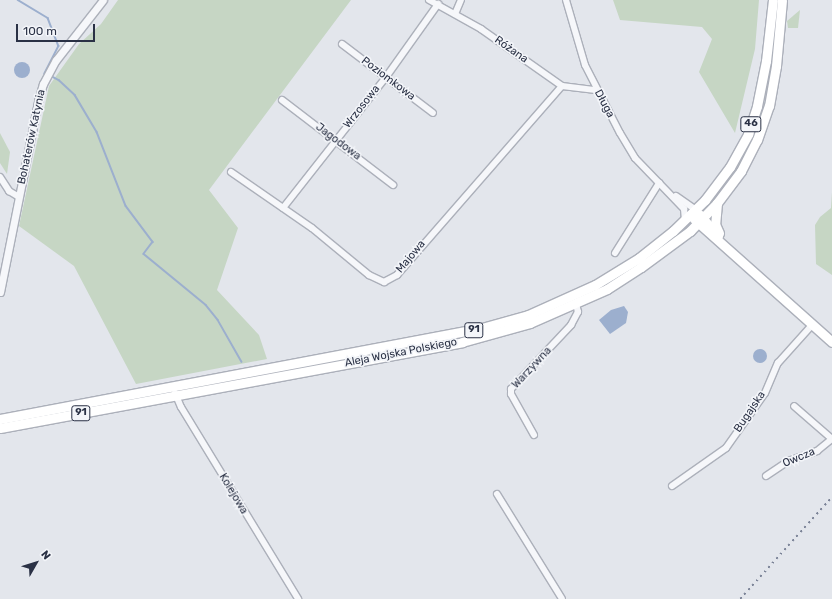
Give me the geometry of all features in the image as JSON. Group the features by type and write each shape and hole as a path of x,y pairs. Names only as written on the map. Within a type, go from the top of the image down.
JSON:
{"main road":[{"name":"Aleja Wojska Polskiego","path":"0,428 464,332 528,315 578,294 616,273 646,253 690,216 730,167 753,121 766,61 773,0"},
{"name":"Aleja Wojska Polskiego","path":"0,419 174,391 470,340 530,323 576,304 633,273 700,220 717,203 745,164 766,115 776,66 782,0"},
{"path":"717,203 716,226 727,247"},
{"path":"690,216 700,220 727,247 832,342"}],"street":[{"name":"Różana","path":"429,0 480,29 562,86 596,90"},
{"path":"455,14 461,0"},
{"name":"Długa","path":"566,0 576,39 596,90 632,154 670,192 690,216"},
{"name":"Bohaterów Katynia","path":"0,292 43,84 56,60 100,1"},
{"name":"Wrzosowa","path":"283,208 386,77 438,4"},
{"name":"Poziomkowa","path":"342,44 433,113"},
{"name":"Majowa","path":"230,172 312,228 369,275 384,282 397,275 562,86"},
{"name":"Jagodowa","path":"282,100 393,185"},
{"path":"0,177 9,191 19,197"},
{"path":"615,252 660,183"},
{"name":"Długa","path":"670,192 690,216"},
{"name":"Warzywna","path":"534,434 511,394 511,389 571,325 578,312 576,304"},
{"name":"Bugajska","path":"672,486 726,448 765,392 778,363 812,324"},
{"name":"Kolejowa","path":"174,391 298,599"},
{"name":"Owcza","path":"766,476 788,461 817,451 832,439 794,406"},
{"path":"496,494 562,599"}],"green space":[{"path":"118,0 351,0 209,190 238,228 217,290 259,335 267,359 136,384 74,266 19,226 49,86 79,44 101,24"},
{"path":"613,0 759,0 755,49 735,133 699,72 712,39 702,27 620,20"},
{"path":"800,10 798,28 788,28 787,21"},
{"path":"0,133 10,152 7,174 0,163"},
{"path":"832,192 832,275 816,264 815,225 820,217 831,208"}],"water":[{"path":"22,62 28,64 30,70 28,76 22,78 16,76 14,70 16,64"},
{"path":"624,306 628,312 626,323 610,334 599,320 611,310"},
{"path":"760,349 765,351 767,356 765,361 760,363 755,361 753,356 755,351"}],"waterway":[{"path":"18,0 48,18 59,46 45,74"},
{"path":"51,76 59,80 75,95 97,132 126,206 153,242 144,254 206,305 218,320 242,362"}],"railway":[{"path":"740,599 832,497"}]}
